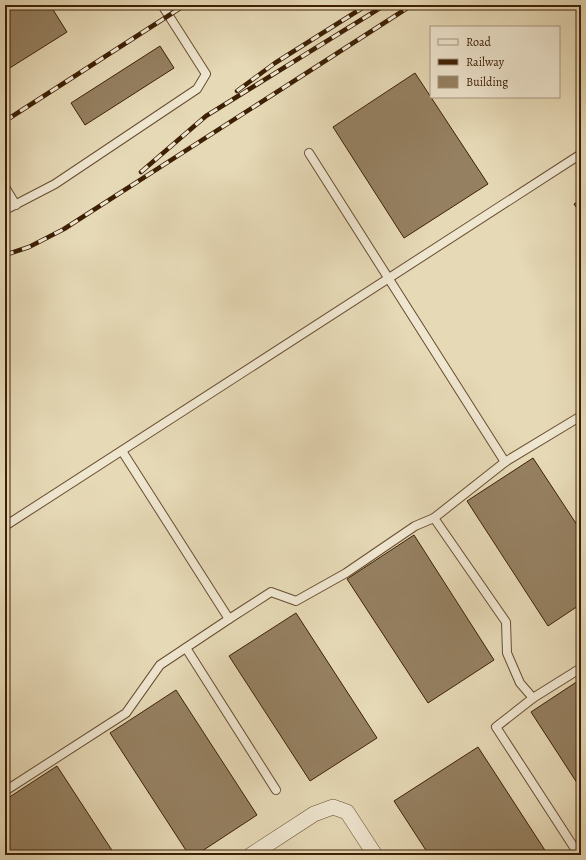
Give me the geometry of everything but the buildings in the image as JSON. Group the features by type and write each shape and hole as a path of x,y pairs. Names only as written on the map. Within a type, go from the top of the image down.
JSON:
{"street":[{"path":"259,853 314,814 333,807 347,812 375,855"}],"lane":[{"path":"5,210 55,184 197,89 206,74 162,5"},
{"path":"309,153 505,462"},
{"path":"5,526 581,154"},
{"path":"5,186 16,205"},
{"path":"5,791 126,713 160,665 228,619 271,592 296,601 346,573 415,526 434,518 505,462 581,416"},
{"path":"122,451 228,619"},
{"path":"434,518 506,622 506,653 520,682 533,698"},
{"path":"186,648 276,790"},
{"path":"579,855 496,727 533,698 581,668"}],"railway":[{"path":"5,121 185,5"},
{"path":"237,91 275,63 367,5"},
{"path":"141,172 206,116 385,5"},
{"path":"5,255 29,247 64,229 412,5"}]}
